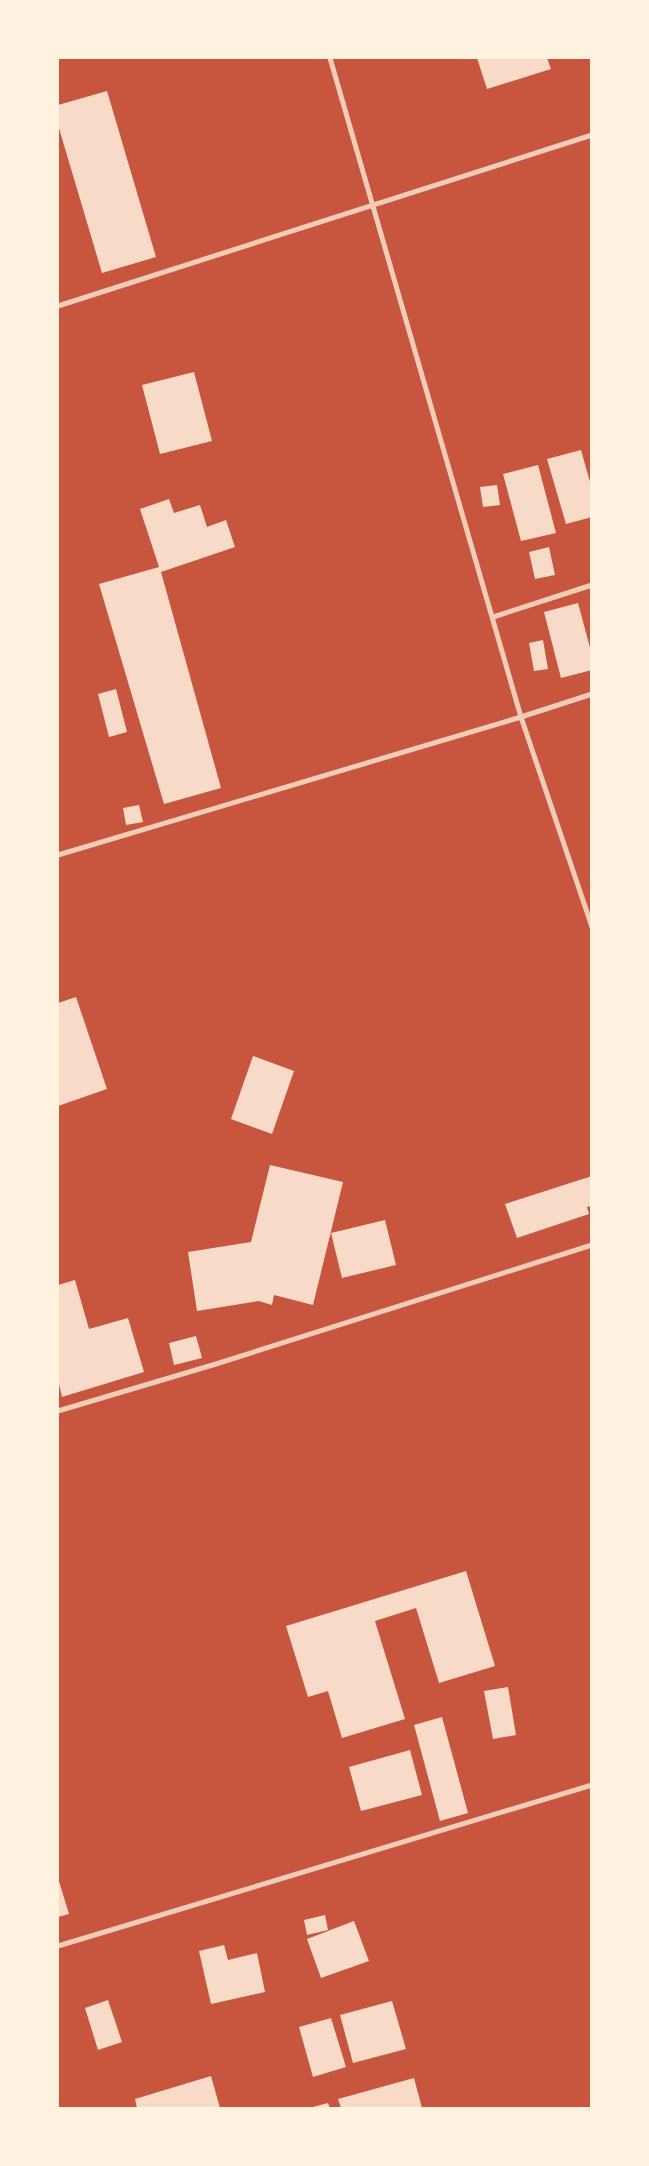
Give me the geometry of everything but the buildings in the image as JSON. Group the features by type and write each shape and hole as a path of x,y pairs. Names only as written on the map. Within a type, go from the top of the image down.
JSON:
{"street":[{"path":"330,58 521,717 592,927"},
{"path":"58,306 592,135"},
{"path":"493,617 592,585"},
{"path":"58,856 592,694"},
{"path":"58,1411 216,1364 592,1245"},
{"path":"58,1946 592,1785"}]}
